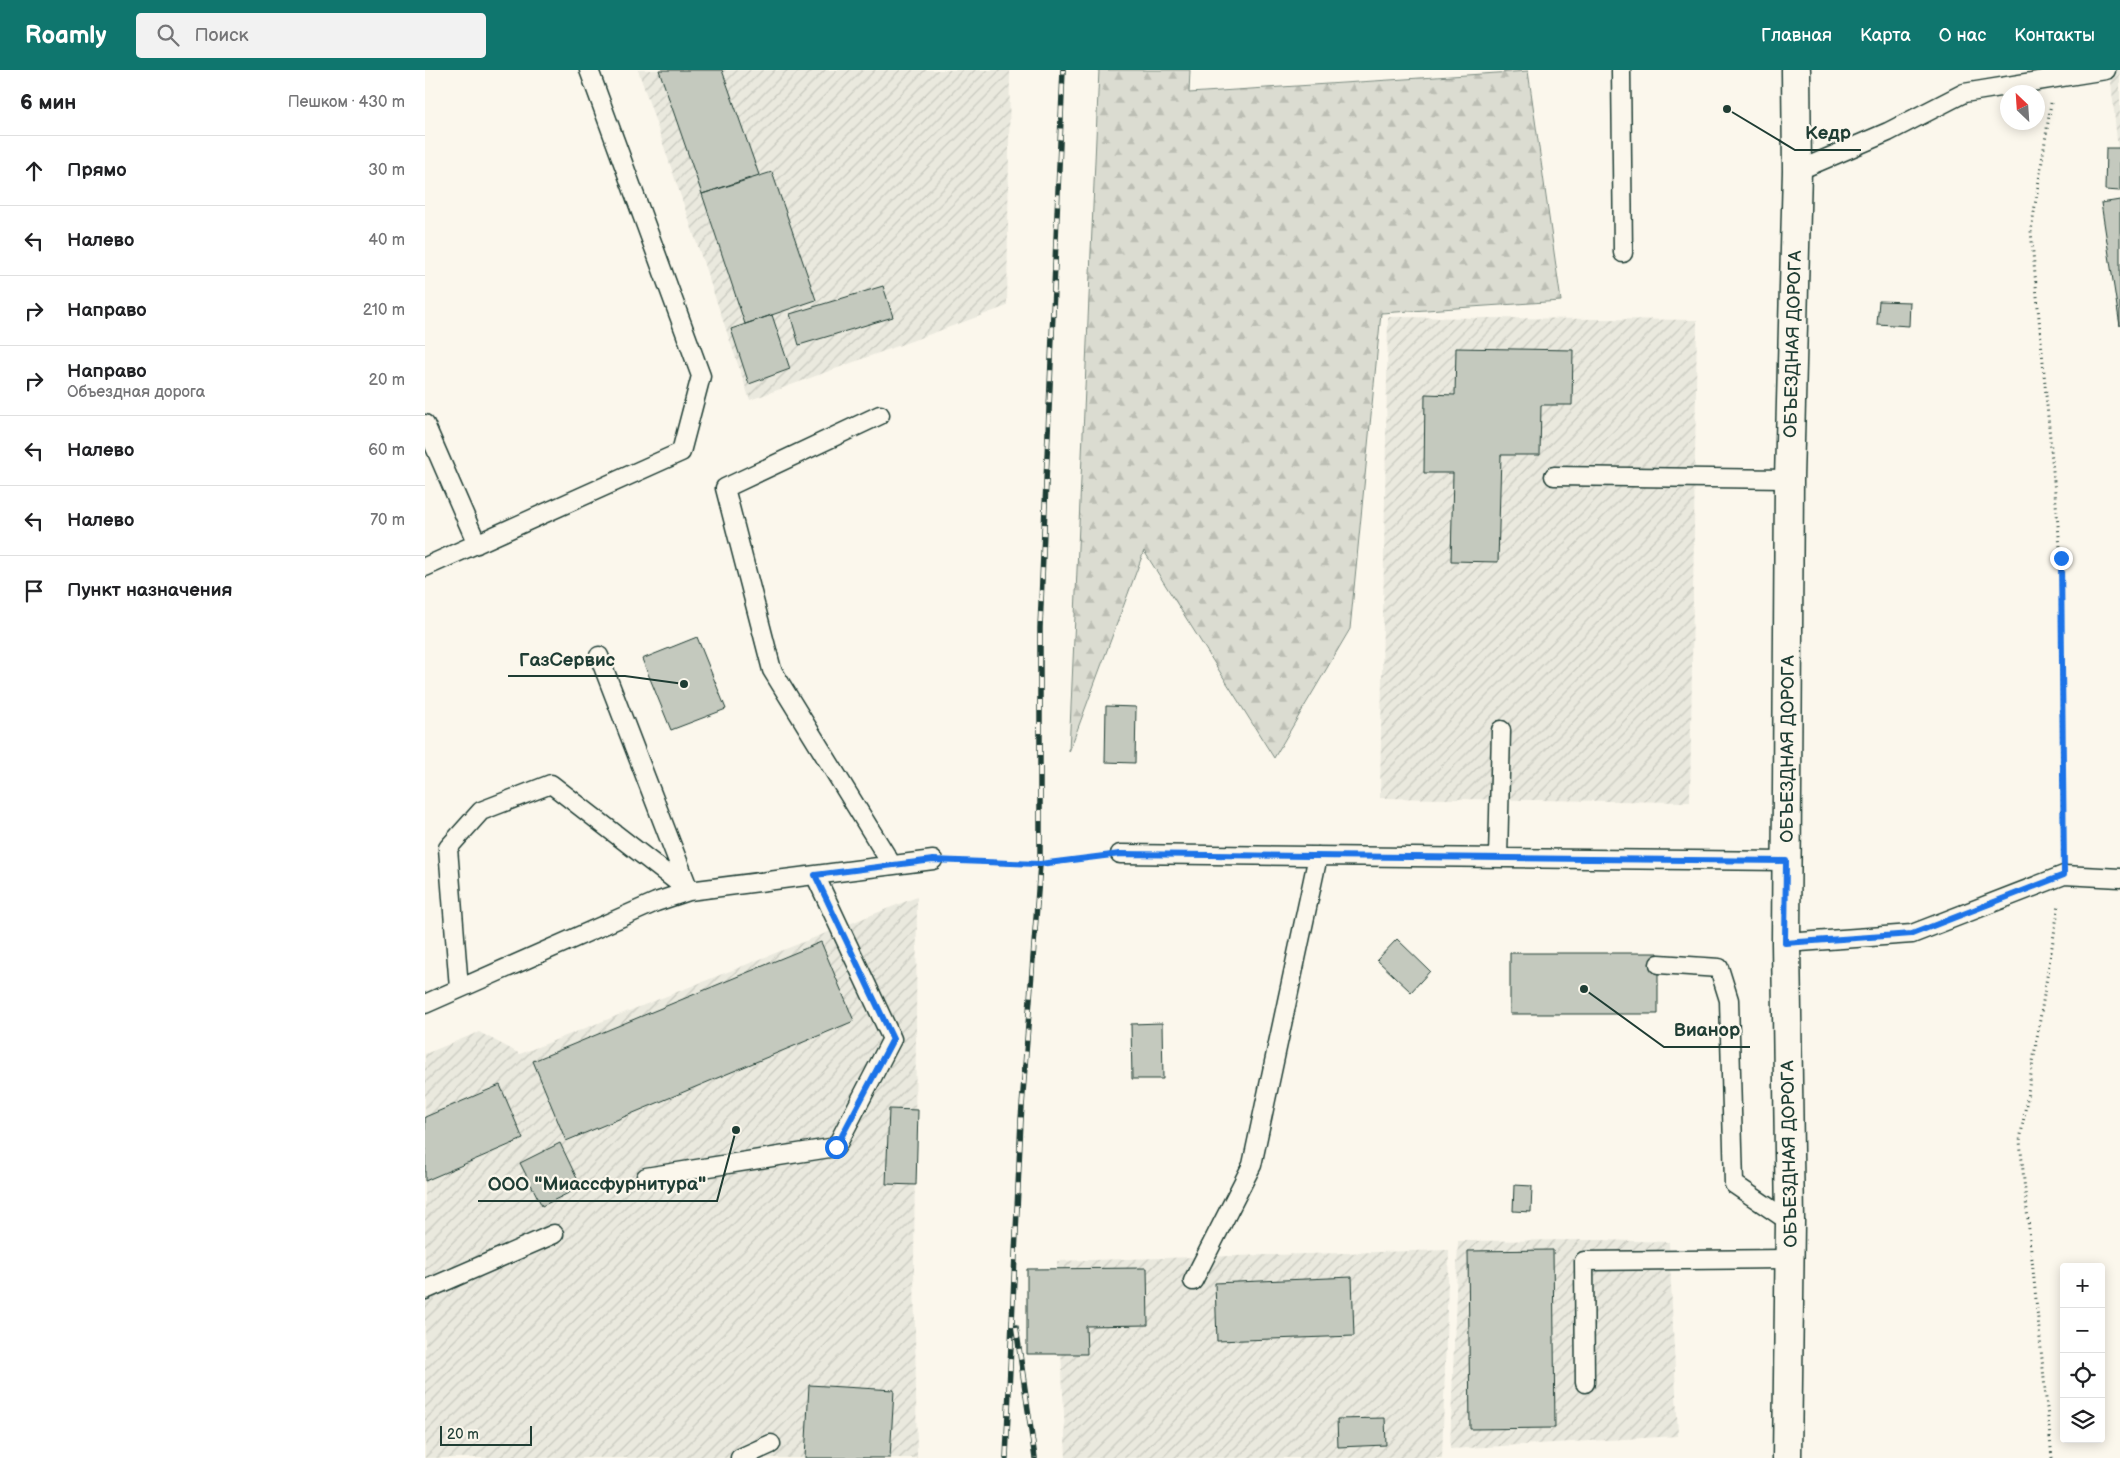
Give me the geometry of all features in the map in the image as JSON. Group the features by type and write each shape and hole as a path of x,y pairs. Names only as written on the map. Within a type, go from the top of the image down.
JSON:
{"main road":[{"name":"ОБЪЕЗДНАЯ ДОРОГА","path":"1787,1458 1791,1222 1785,943 1789,479 1797,171 1796,70"}],"lane":[{"path":"425,567 681,452 701,376 589,70"},
{"path":"1621,70 1623,253"},
{"path":"1797,171 1889,132 1964,93 2106,70"},
{"path":"880,415 725,488 772,670 891,865"},
{"path":"425,424 477,544"},
{"path":"1554,476 1789,479"},
{"path":"599,656 689,890"},
{"path":"1498,858 1501,730"},
{"path":"459,988 448,848 481,811 551,784 689,890"},
{"path":"1120,854 1786,861"},
{"path":"1193,1281 1252,1165 1318,856"},
{"path":"425,1004 655,902 689,890 933,860"},
{"path":"646,1177 836,1147 893,1039 815,875"},
{"path":"1785,943 1912,934 2064,875 2120,878"},
{"path":"1659,964 1719,968 1729,1000 1733,1184 1791,1222"},
{"path":"425,1290 554,1234"},
{"path":"1585,1383 1584,1261 1790,1259"},
{"path":"741,1458 771,1444"}],"path":[{"path":"2052,1458 2020,1142 2064,875 2061,558 2031,231 2055,78"},
{"path":"933,860 1040,864 1120,854"}],"shaded area":[{"path":"638,70 1010,70 1007,306 750,400"},
{"path":"2112,70 2120,70 2120,170 2110,72"},
{"path":"1388,317 1697,320 1690,802 1380,798"},
{"path":"917,897 914,1269 917,1458 425,1458 425,1054 479,1032 520,1054"},
{"path":"1599,1240 1669,1242 1678,1436 1450,1449 1458,1241"},
{"path":"1449,1250 1442,1458 1066,1458 1057,1261"}],"green space":[{"path":"1099,70 1190,70 1189,93 1528,71 1561,301 1381,313 1350,629 1274,758 1144,551 1069,752"}],"building":[{"path":"659,70 722,70 759,175 702,194"},
{"path":"2106,148 2120,148 2120,191 2105,190"},
{"path":"772,172 816,300 745,324 702,194"},
{"path":"2120,200 2120,326 2101,203"},
{"path":"883,286 893,317 799,345 790,314"},
{"path":"1879,301 1910,302 1909,326 1877,324"},
{"path":"772,315 790,369 749,384 731,329"},
{"path":"1456,348 1573,350 1572,405 1541,405 1540,455 1501,455 1498,562 1451,561 1453,473 1424,473 1425,394 1455,395"},
{"path":"697,637 726,709 671,730 642,659"},
{"path":"1106,706 1136,707 1135,763 1105,762"},
{"path":"1397,939 1430,971 1411,992 1377,960"},
{"path":"821,942 854,1021 566,1141 533,1061"},
{"path":"1510,953 1658,953 1658,1014 1510,1014"},
{"path":"1162,1023 1163,1079 1132,1079 1131,1024"},
{"path":"500,1085 523,1139 425,1181 425,1117"},
{"path":"889,1109 918,1110 916,1185 886,1184"},
{"path":"560,1143 581,1187 542,1206 520,1163"},
{"path":"1514,1185 1532,1186 1531,1212 1513,1211"},
{"path":"1553,1250 1555,1428 1470,1429 1468,1251"},
{"path":"1147,1268 1148,1325 1086,1326 1087,1354 1027,1354 1027,1269"},
{"path":"1352,1277 1354,1336 1217,1341 1215,1283"},
{"path":"809,1385 894,1390 890,1458 805,1458"},
{"path":"1385,1418 1386,1445 1338,1447 1337,1419"}],"railway":[{"path":"1006,1458 1021,1120 1040,864 1040,628 1063,70"},
{"path":"1016,1327 1035,1458"}],"place":[{"name":"Кедр","path":"1727,109"},
{"name":"ГазСервис","path":"684,684"},
{"name":"Вианор","path":"1584,989"},
{"name":"ООО \"Миассфурнитура\"","path":"736,1130"}],"route":[{"path":"836,1147 893,1039 815,875 933,860 1040,864 1120,854 1786,861 1785,943 1912,934 2064,875 2061,558"}]}
